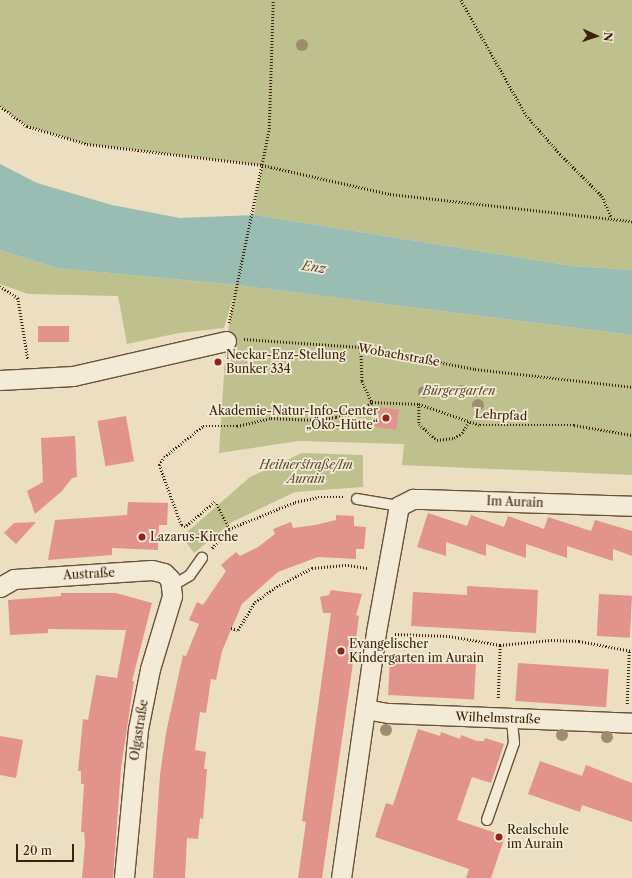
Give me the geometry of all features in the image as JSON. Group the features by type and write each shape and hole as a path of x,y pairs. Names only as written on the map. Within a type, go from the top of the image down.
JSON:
{"street":[{"path":"0,380 73,376 226,341"},
{"name":"Im Aurain","path":"399,506 414,499 632,506"},
{"path":"341,878 376,632 386,570 399,506"},
{"name":"Austraße","path":"0,587 14,579 152,570 164,573 172,586"},
{"name":"Olgastraße","path":"124,878 138,729 150,669 172,596 172,586"},
{"name":"Wilhelmstraße","path":"365,709 504,718 629,723"}],"lane":[{"path":"358,499 399,506"},
{"path":"172,586 190,575 202,558"},
{"path":"487,820 514,743 504,718"}],"path":[{"path":"229,322 269,129 273,0"},
{"path":"461,0 526,115 560,154 602,196 612,219"},
{"path":"0,106 27,126 87,144 262,165 390,194 632,221"},
{"path":"0,286 18,298 32,379"},
{"name":"Wobachstraße","path":"226,341 245,339 361,347 475,369 632,387"},
{"path":"229,529 215,502 185,527 181,525 159,465 164,457 203,426 237,426 271,418 328,418 359,413 372,402 362,381 361,347"},
{"name":"Lehrpfad","path":"372,402 419,404 480,425 574,425 632,436"},
{"path":"419,404 419,424 436,440 454,438 462,434 469,422"},
{"path":"202,558 229,529 294,502 333,496 358,499"},
{"path":"231,628 238,630 256,602 274,588 312,568 348,565 386,570"},
{"path":"376,632 448,636 500,645 551,640 579,641 631,651 629,723"},
{"path":"500,645 504,718"}],"green space":[{"path":"0,0 632,0 632,270 573,266 254,215 262,165 87,144 27,126 0,106"},
{"name":"Bürgergarten","path":"0,250 57,268 236,285 632,335 632,475 402,465 404,444 298,441 219,453 226,341 236,288 224,328 179,333 127,344 118,296 28,294 0,284"},
{"name":"Heilnerstraße/Im Aurain","path":"302,453 363,455 363,487 295,492 232,522 194,553 183,538 187,532 250,477"}],"water":[{"name":"Enz","path":"0,164 37,183 112,205 180,218 254,215 573,266 632,270 632,335 237,285 57,268 0,250"}],"building":[{"path":"38,326 69,326 69,342 38,342"},
{"name":"Akademie-Natur-Info-Center „Öko-Hütte“","path":"376,407 399,410 396,430 374,427"},
{"path":"126,416 134,461 105,466 97,421"},
{"path":"75,436 77,477 72,478 62,491 35,514 27,491 43,482 41,438"},
{"path":"128,502 168,503 167,525 159,525 158,550 112,548 112,555 48,560 55,520 127,515"},
{"path":"428,513 467,526 471,515 504,527 508,516 544,529 548,517 591,531 595,520 632,531 632,556 613,549 613,561 567,546 567,558 526,544 526,558 486,544 486,556 446,542 446,556 417,547"},
{"path":"336,515 354,516 354,526 366,527 364,549 356,549 356,559 318,557 278,572 242,604 222,651 216,680 211,679 206,713 200,712 195,750 206,752 204,769 207,769 203,819 200,818 198,839 187,838 185,878 153,878 160,775 166,733 183,655 186,656 199,624 189,620 197,602 203,605 226,571 221,565 236,552 240,556 258,547 275,534 273,529 291,522 293,528 315,525 336,520"},
{"path":"36,522 16,544 4,533 14,523"},
{"path":"467,586 538,590 536,633 411,626 413,592 467,595"},
{"path":"331,590 362,594 356,615 359,616 322,878 298,878 306,822 302,821 331,613 323,613 320,597 329,595"},
{"path":"61,593 116,593 152,603 132,681 134,681 121,768 113,878 82,878 85,843 84,832 81,832 84,784 81,784 81,771 78,771 83,719 88,720 96,675 117,678 126,630 48,629 48,633 10,635 8,600 61,596"},
{"path":"599,594 632,596 630,638 597,636"},
{"path":"390,659 476,664 474,699 388,695"},
{"path":"518,663 609,669 606,707 515,701"},
{"path":"418,729 440,736 441,732 460,739 461,735 477,741 484,741 485,738 504,744 491,783 472,777 457,820 505,836 491,878 466,878 469,869 375,837 386,803 393,805"},
{"path":"0,736 23,740 16,778 0,775"},
{"path":"540,761 582,776 586,765 632,783 632,822 582,805 580,812 528,794"}],"place":[{"name":"Neckar-Enz-Stellung Bunker 334","path":"218,362"},
{"name":"Akademie-Natur-Info-Center „Öko-Hütte“","path":"386,418"},
{"name":"Lazarus-Kirche","path":"142,537"},
{"name":"Evangelischer Kindergarten im Aurain","path":"341,651"},
{"name":"Realschule im Aurain","path":"499,837"}]}
